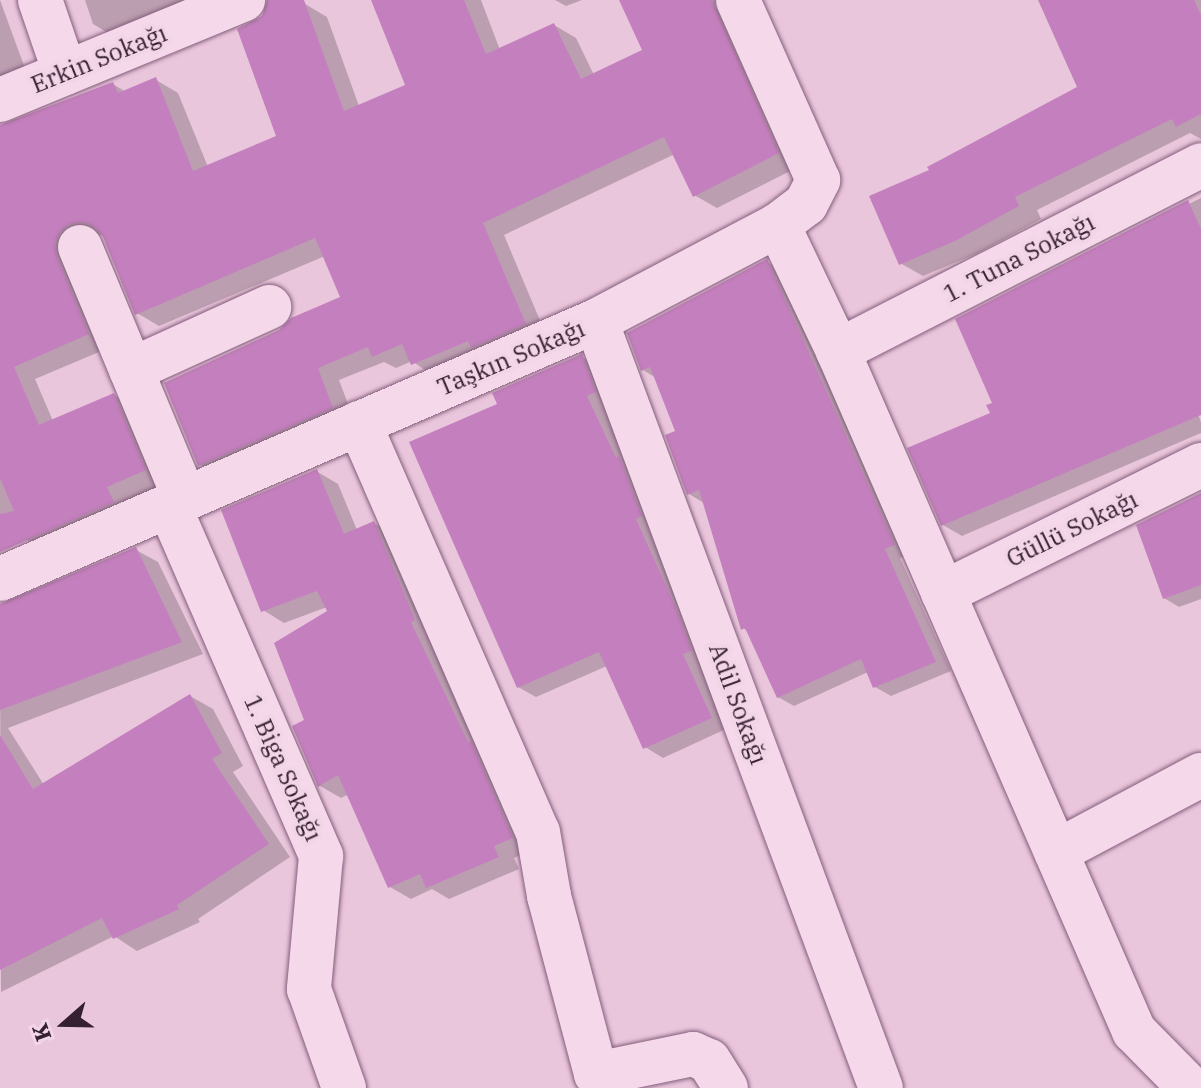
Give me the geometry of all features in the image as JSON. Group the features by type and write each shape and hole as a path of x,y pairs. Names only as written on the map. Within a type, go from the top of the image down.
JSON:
{"street":[{"path":"40,0 65,73"},
{"name":"Erkin Sokağı","path":"0,100 243,0"},
{"name":"Taşkın Sokağı","path":"0,579 596,321 778,225 806,204 818,180 738,0"},
{"name":"1. Tuna Sokağı","path":"838,351 1201,165"},
{"path":"778,225 838,351 1134,1031 1193,1088 1201,1086"},
{"name":"1. Biga Sokağı","path":"80,247 131,370 177,502 321,856 309,989 344,1088"},
{"path":"131,370 269,307"},
{"name":"Adil Sokağı","path":"596,321 881,1088"},
{"path":"359,423 538,832 549,896 596,1074 693,1054 709,1061 726,1088"},
{"name":"Güllü Sokağı","path":"943,593 1201,465"},
{"path":"1056,852 1201,775"}],"building":[{"path":"267,0 304,0 344,111 405,85 371,0 464,0 486,54 554,23 581,79 642,50 619,0 712,0 779,153 693,197 664,137 483,223 526,324 471,348 468,341 411,365 402,344 372,357 368,347 318,368 333,408 198,466 164,383 279,330 291,318 340,297 315,238 135,315 103,237 96,228 84,222 70,224 61,231 55,243 57,256 89,334 14,367 39,425 114,393 146,470 107,487 114,502 0,552 0,514 14,511 0,478 0,125 113,82 118,93 156,77 193,171 276,136 237,29 262,16"},
{"path":"1038,0 1194,0 1201,15 1201,114 1176,127 1172,119 1015,197 1019,206 955,241 899,265 869,196 929,170 927,167 1077,87"},
{"path":"1188,200 1201,229 1201,415 941,526 907,448 990,413 986,405 992,403 955,319"},
{"path":"767,259 895,545 885,549 936,662 873,688 861,659 777,698 745,628 741,630 699,490 687,495 665,435 675,431 650,367 641,371 627,333"},
{"path":"582,354 596,392 587,396 616,458 619,456 642,516 636,519 692,651 683,654 712,718 643,749 599,652 517,688 409,442 497,404 492,393"},
{"path":"317,469 344,534 374,521 415,620 411,622 468,742 471,741 513,838 494,846 499,857 426,888 420,874 388,888 338,775 318,787 292,726 304,720 274,643 327,611 317,591 261,612 221,510"},
{"path":"1201,493 1201,585 1163,599 1136,525"},
{"path":"136,547 182,642 0,710 0,604"},
{"path":"190,694 222,753 212,759 269,844 177,905 179,909 113,939 102,918 0,970 0,735 33,789"}]}
